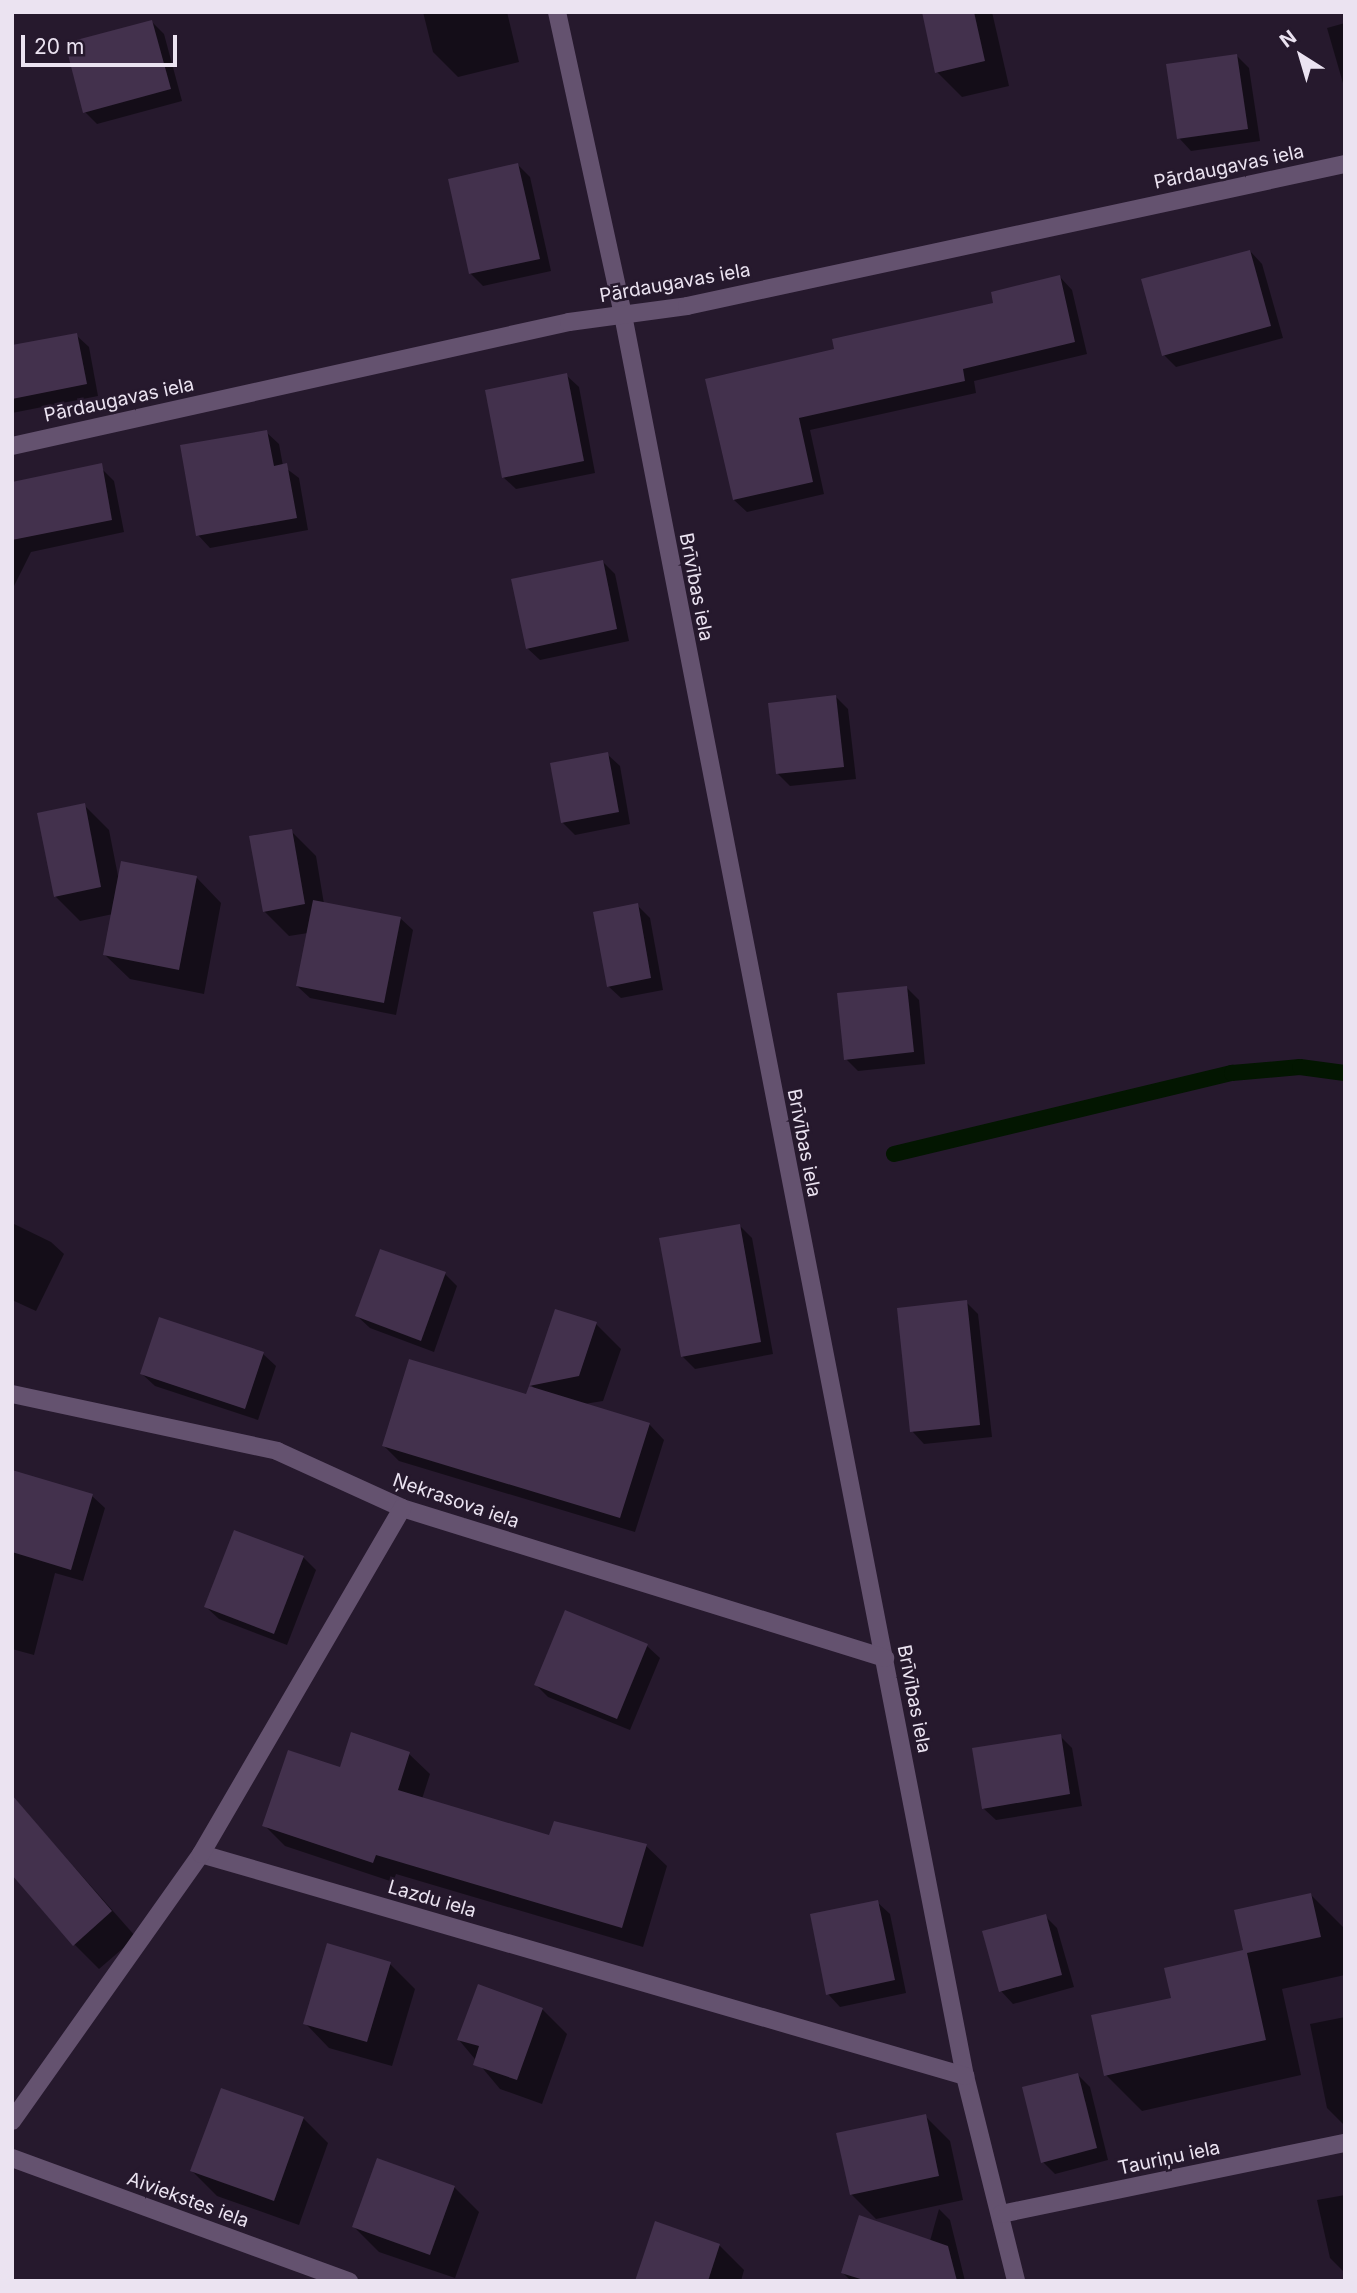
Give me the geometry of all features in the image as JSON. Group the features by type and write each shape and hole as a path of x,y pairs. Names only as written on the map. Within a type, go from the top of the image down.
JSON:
{"street":[{"name":"Brīvības iela","path":"557,12 623,315 965,2076 1016,2281"},
{"name":"Pārdaugavas iela","path":"12,446 569,323 687,306 1345,164"},
{"name":"Ņekrasova iela","path":"12,1394 277,1451 402,1508 885,1658"},
{"path":"12,2121 201,1854 402,1508"},
{"name":"Lazdu iela","path":"201,1854 965,2076"},
{"name":"Tauriņu iela","path":"1001,2214 1345,2143"},
{"name":"Aiviekstes iela","path":"12,2158 349,2281"}],"building":[{"path":"922,12 974,12 985,61 935,73"},
{"path":"152,20 171,89 83,113 65,43"},
{"path":"1237,54 1248,129 1177,139 1166,64"},
{"path":"518,163 540,259 469,274 448,179"},
{"path":"1250,250 1271,326 1162,356 1141,279"},
{"path":"1060,275 1075,342 963,369 965,381 799,418 813,482 733,500 705,379 834,349 832,339 993,303 991,292"},
{"path":"77,333 87,384 12,399 12,345"},
{"path":"567,373 584,461 502,478 485,390"},
{"path":"267,430 274,466 287,463 297,518 196,536 180,445"},
{"path":"102,463 112,520 12,540 12,482"},
{"path":"603,560 617,629 526,649 511,579"},
{"path":"836,695 844,767 776,774 768,703"},
{"path":"608,752 619,812 561,823 550,763"},
{"path":"85,803 101,887 54,897 37,813"},
{"path":"292,829 305,904 263,912 249,836"},
{"path":"121,861 197,876 179,970 103,955"},
{"path":"313,900 401,917 384,1003 296,986"},
{"path":"638,903 651,978 607,987 593,912"},
{"path":"907,986 914,1052 844,1060 837,993"},
{"path":"740,1224 761,1342 681,1357 659,1238"},
{"path":"380,1249 446,1272 421,1341 355,1316"},
{"path":"967,1300 980,1425 910,1432 897,1308"},
{"path":"555,1309 597,1322 579,1376 529,1386"},
{"path":"159,1317 264,1352 245,1409 140,1374"},
{"path":"409,1359 526,1394 529,1386 650,1423 620,1518 382,1446"},
{"path":"12,1470 93,1494 71,1570 12,1552"},
{"path":"234,1530 304,1556 274,1634 204,1607"},
{"path":"565,1610 648,1644 617,1719 534,1685"},
{"path":"351,1732 410,1752 398,1790 549,1835 554,1821 647,1844 622,1928 376,1855 373,1863 262,1826 288,1750 340,1767"},
{"path":"1061,1734 1070,1794 982,1809 972,1748"},
{"path":"12,1795 112,1911 73,1946 12,1875"},
{"path":"1311,1893 1321,1937 1247,1953 1266,2040 1104,2076 1091,2015 1171,1998 1164,1968 1243,1950 1234,1910"},
{"path":"878,1900 895,1980 826,1995 810,1914"},
{"path":"1046,1914 1062,1975 999,1992 982,1931"},
{"path":"327,1943 391,1962 367,2042 303,2024"},
{"path":"478,1984 543,2008 517,2080 473,2065 479,2046 457,2040"},
{"path":"1078,2073 1097,2148 1041,2163 1022,2087"},
{"path":"221,2088 304,2117 274,2201 190,2171"},
{"path":"926,2114 939,2176 850,2195 836,2133"},
{"path":"377,2158 455,2186 430,2255 352,2227"},
{"path":"859,2215 948,2246 957,2281 867,2281 841,2273"},
{"path":"655,2221 720,2244 708,2281 635,2281"}],"waterway":[{"path":"894,1154 1232,1073 1300,1067 1345,1073"}]}
